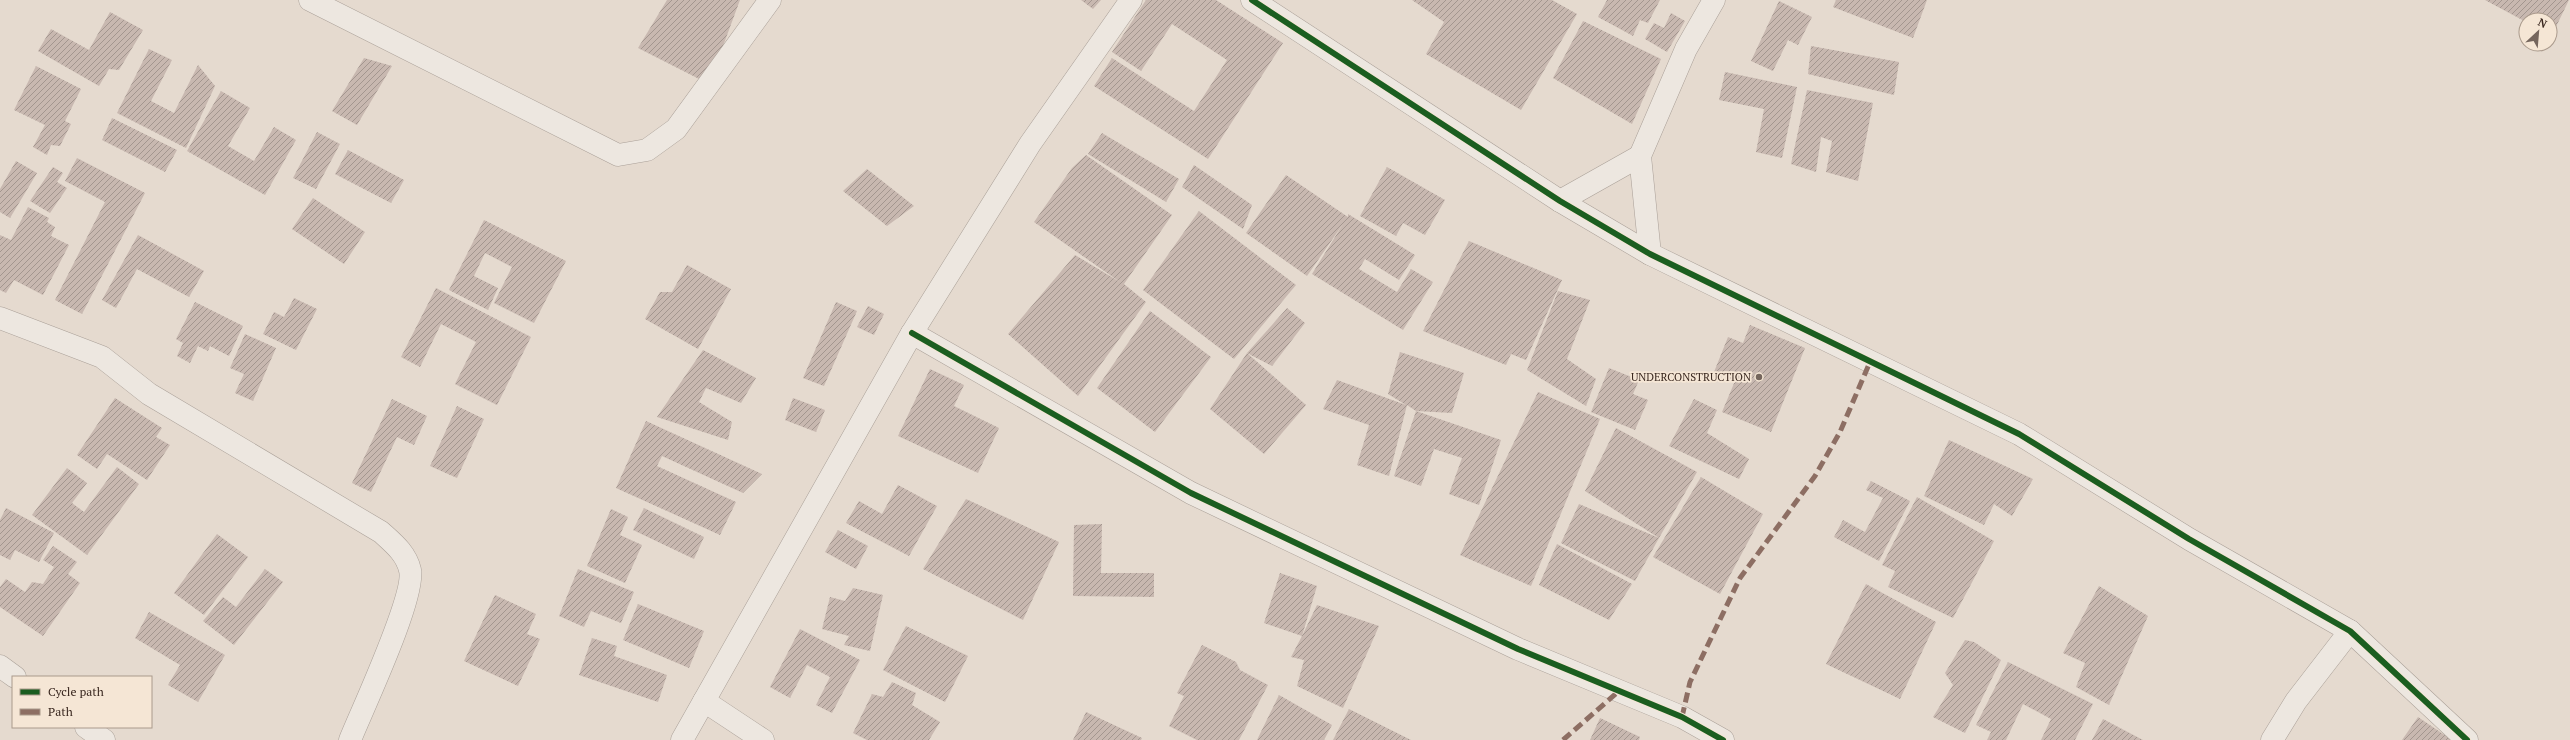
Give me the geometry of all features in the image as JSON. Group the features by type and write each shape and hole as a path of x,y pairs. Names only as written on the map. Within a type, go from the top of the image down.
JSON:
{"street":[{"path":"310,0 618,156 647,150 676,129 770,0"},
{"path":"682,740 912,333 1030,144 1131,0"},
{"path":"1252,0 1560,202 1650,254 2019,434 2189,539 2350,631 2467,740"},
{"path":"1650,254 1640,156 1686,49 1714,0"},
{"path":"1560,202 1640,156"},
{"path":"0,318 102,357 149,394 381,532 404,555 410,572 406,604 350,740"},
{"path":"912,333 1191,493 1518,649 1682,717 1723,740"},
{"path":"2272,740 2296,700 2350,631"},
{"path":"0,666 14,676"},
{"path":"704,701 763,740"},
{"path":"87,728 104,740"}],"building":[{"path":"667,0 740,0 709,84 638,48"},
{"path":"1081,0 1101,0 1093,9"},
{"path":"1146,0 1216,0 1283,43 1208,159 1094,86 1112,58 1194,111 1227,60 1172,24 1141,71 1112,52"},
{"path":"1412,0 1552,0 1577,14 1521,110 1426,54 1444,22"},
{"path":"1607,0 1660,0 1648,23 1640,20 1633,36 1598,17"},
{"path":"1836,0 1927,0 1913,38 1833,7"},
{"path":"2485,0 2569,0 2558,23 2558,12 2518,12 2518,18"},
{"path":"1779,1 1812,17 1798,45 1788,40 1773,71 1751,61"},
{"path":"110,12 143,30 119,70 109,69 99,86 38,51 51,29 89,50"},
{"path":"1671,13 1685,21 1667,52 1645,39 1654,23 1664,28"},
{"path":"1583,21 1661,59 1632,124 1553,78"},
{"path":"1811,46 1899,62 1894,95 1808,74"},
{"path":"149,49 172,60 151,101 174,113 198,65 215,86 186,148 117,113"},
{"path":"364,58 392,66 357,125 332,111"},
{"path":"36,66 81,89 65,121 71,124 60,146 51,145 47,155 33,147 45,125 14,110"},
{"path":"1725,72 1797,87 1782,158 1756,152 1764,109 1719,100"},
{"path":"1807,90 1873,103 1858,181 1826,172 1832,141 1821,137 1816,172 1791,164"},
{"path":"221,91 250,108 228,146 254,161 274,127 296,140 265,195 187,151"},
{"path":"112,118 177,150 165,172 102,140"},
{"path":"317,132 340,144 316,189 293,178"},
{"path":"1102,133 1179,179 1166,202 1088,154"},
{"path":"348,150 404,180 391,203 335,174"},
{"path":"1086,155 1172,215 1124,284 1146,302 1078,396 1008,334 1075,255 1120,282 1034,222 1072,168"},
{"path":"77,158 145,193 82,314 55,300 105,202 65,181"},
{"path":"16,161 37,173 10,218 0,212 0,189"},
{"path":"1194,165 1252,205 1243,229 1182,187"},
{"path":"53,167 63,173 57,182 67,188 50,213 30,201"},
{"path":"1387,167 1445,200 1425,235 1403,223 1396,236 1360,216"},
{"path":"867,169 914,206 887,226 843,191"},
{"path":"1286,175 1348,217 1348,214 1415,255 1399,280 1365,259 1359,269 1397,292 1411,269 1433,282 1403,330 1312,274 1343,224 1307,276 1246,233"},
{"path":"313,198 365,232 344,264 292,229"},
{"path":"28,207 49,218 47,222 55,227 51,236 69,245 43,295 14,280 6,293 0,290 0,235 11,240"},
{"path":"1199,211 1296,285 1234,359 1143,290"},
{"path":"484,220 566,261 534,323 494,303 512,267 485,253 474,276 498,288 488,310 449,290"},
{"path":"138,235 204,271 189,297 137,269 116,308 102,300"},
{"path":"1469,241 1562,280 1526,360 1511,354 1506,365 1423,331"},
{"path":"687,265 731,289 698,349 645,319 660,292 672,292"},
{"path":"436,288 531,337 497,405 455,384 476,342 441,324 420,367 401,357"},
{"path":"1558,291 1590,300 1567,359 1596,379 1586,406 1527,370"},
{"path":"294,298 317,309 296,350 263,334 274,312 284,317"},
{"path":"195,302 243,326 229,356 210,346 208,351 198,346 190,363 177,356 183,343 176,339"},
{"path":"836,302 857,311 824,386 803,378"},
{"path":"868,306 884,314 874,335 857,327"},
{"path":"1287,308 1305,323 1272,366 1247,353"},
{"path":"1150,311 1211,357 1155,432 1097,388"},
{"name":"UNDERCONSTRUCTION","path":"1750,325 1805,348 1771,432 1722,412 1735,381 1714,372 1728,337 1743,343"},
{"path":"245,334 276,348 253,401 235,393 244,374 230,368"},
{"path":"703,350 756,378 741,403 706,388 699,402 732,422 728,440 657,417"},
{"path":"1400,352 1464,373 1452,413 1416,411 1407,405 1389,476 1357,465 1369,425 1323,409 1337,380 1406,405 1388,394"},
{"path":"1247,353 1306,405 1264,454 1210,409"},
{"path":"1609,368 1639,380 1633,394 1648,400 1635,430 1591,412"},
{"path":"930,369 964,385 954,406 999,428 978,473 898,436"},
{"path":"1538,392 1600,419 1531,586 1460,555"},
{"path":"115,398 162,428 156,437 170,445 147,480 107,454 97,469 77,455"},
{"path":"793,398 825,410 816,432 785,420"},
{"path":"392,399 427,416 414,445 397,437 371,492 352,483"},
{"path":"1694,399 1717,410 1707,433 1749,459 1739,479 1669,446"},
{"path":"457,406 484,419 457,478 430,466"},
{"path":"1416,411 1501,440 1479,505 1449,494 1462,458 1434,449 1421,486 1394,476"},
{"path":"646,421 762,474 743,493 662,456 657,466 736,502 720,535 616,488"},
{"path":"1616,428 1697,472 1659,538 1585,491"},
{"path":"1949,440 2033,479 2012,516 1994,504 1984,525 1924,496"},
{"path":"117,467 139,484 87,555 32,515 67,468 87,483 72,503 84,512"},
{"path":"1701,477 1763,514 1720,594 1653,557"},
{"path":"1871,481 1910,501 1879,561 1834,537 1843,520 1865,532 1883,498 1866,490"},
{"path":"898,485 937,506 909,556 846,523 859,501 882,514"},
{"path":"1917,497 1994,541 1953,618 1888,587 1895,571 1882,565"},
{"path":"966,499 1059,542 1023,620 923,569"},
{"path":"1579,504 1659,538 1635,581 1561,543"},
{"path":"6,508 54,533 39,562 15,550 10,560 0,555 0,520"},
{"path":"644,508 704,537 694,559 633,530"},
{"path":"611,509 628,517 620,535 642,545 625,583 587,566"},
{"path":"1102,524 1101,573 1154,573 1154,597 1073,596 1074,525"},
{"path":"838,530 868,546 856,569 825,552"},
{"path":"217,534 248,557 204,615 174,593"},
{"path":"1557,544 1632,584 1609,620 1539,585"},
{"path":"53,546 77,562 68,574 80,583 43,636 0,607 0,587 6,579 25,592 32,582 43,584 54,567 43,560"},
{"path":"265,569 283,582 234,645 203,621 223,597 236,607"},
{"path":"578,569 634,592 621,623 591,611 584,627 559,616"},
{"path":"1280,573 1317,586 1302,636 1264,623"},
{"path":"1866,584 1936,622 1900,699 1826,664"},
{"path":"2099,586 2148,616 2109,705 2076,687 2085,663 2063,653"},
{"path":"853,588 883,595 870,651 844,645 849,636 822,629 830,597 845,601"},
{"path":"495,595 536,614 527,634 540,639 518,686 464,661"},
{"path":"638,604 704,631 689,668 623,640"},
{"path":"1317,605 1379,626 1343,708 1297,686 1304,660 1291,657"},
{"path":"149,612 225,655 198,702 168,685 180,665 135,638"},
{"path":"906,626 968,656 945,702 883,670"},
{"path":"800,629 860,660 832,713 816,705 830,677 807,665 790,698 770,687"},
{"path":"592,638 617,646 614,656 667,675 658,702 579,675"},
{"path":"1965,640 1974,642 2001,660 1965,733 1933,717 1953,685 1945,673"},
{"path":"1202,645 1236,662 1240,670 1268,685 1239,740 1197,740 1169,726 1184,696 1177,693"},
{"path":"2008,662 2093,704 2075,740 2041,740 2051,719 2023,704 2006,740 1987,740 1991,732 1976,725"},
{"path":"892,682 916,693 912,705 940,722 929,740 867,740 853,733 872,694 883,697"},
{"path":"1279,695 1332,725 1324,740 1257,740"},
{"path":"1349,709 1411,740 1333,740"},
{"path":"1086,712 1142,738 1141,740 1073,740"},
{"path":"2418,717 2452,740 2402,740"},
{"path":"1600,718 1640,737 1639,740 1590,740"},
{"path":"2103,719 2143,740 2092,740"}],"marked path":[{"path":"1682,717 1690,682 1740,578 1815,476 1840,432 1870,362"},
{"path":"1563,740 1619,691"}],"cycle path":[{"path":"1252,0 1560,201 1650,254 2019,434 2189,539 2350,631 2467,740"},
{"path":"912,333 1191,493 1518,649 1682,717 1723,740"}],"place":[{"name":"UNDERCONSTRUCTION","path":"1759,377"}]}
